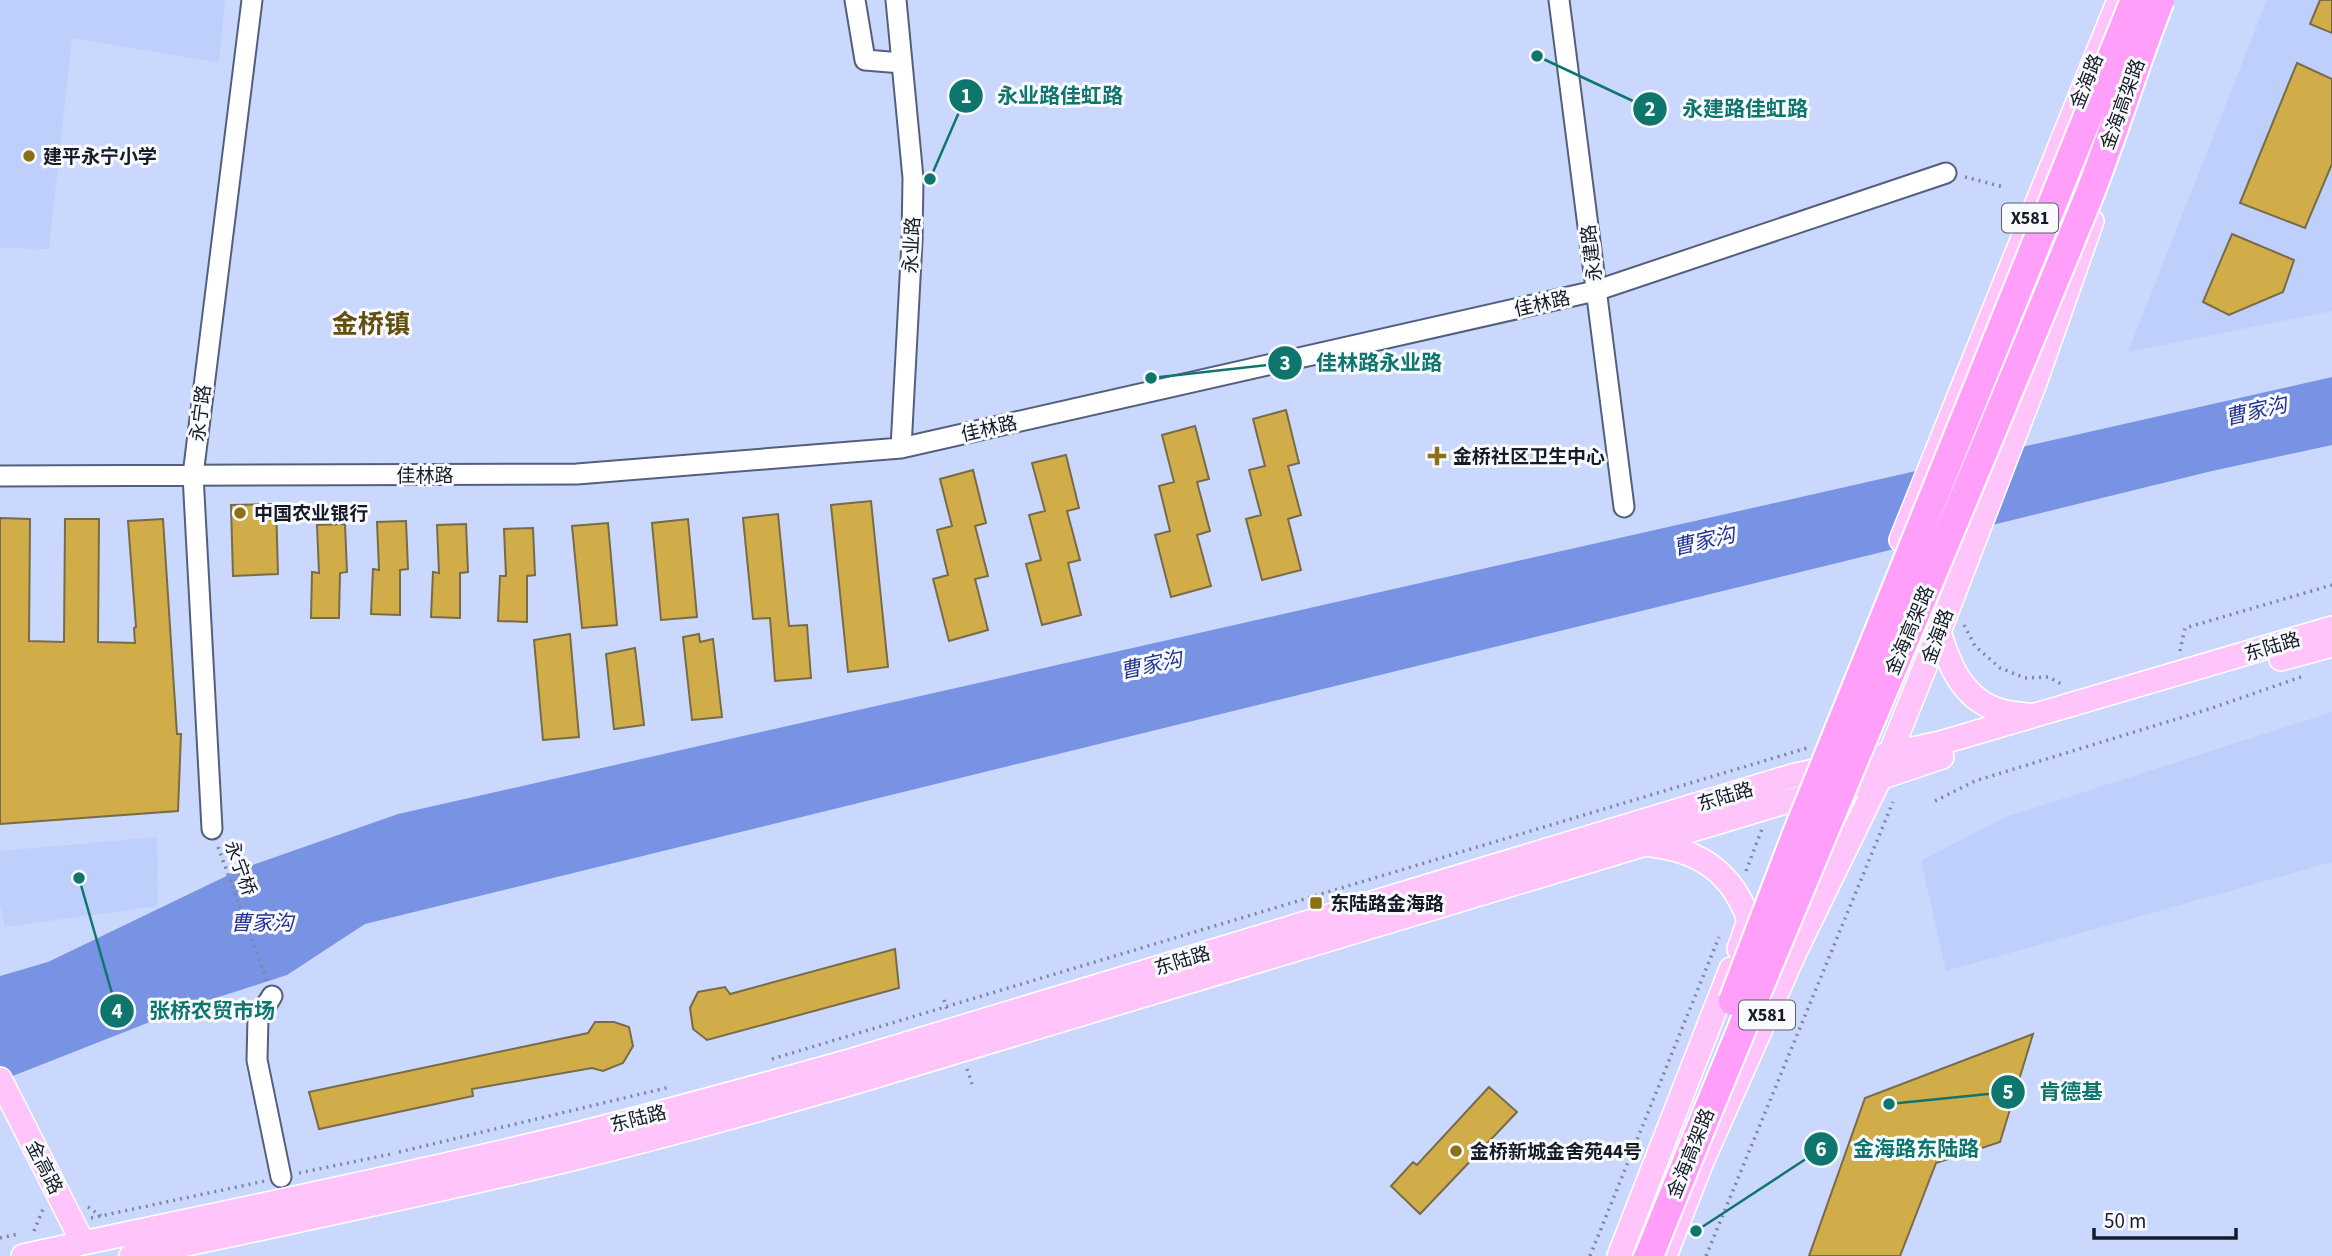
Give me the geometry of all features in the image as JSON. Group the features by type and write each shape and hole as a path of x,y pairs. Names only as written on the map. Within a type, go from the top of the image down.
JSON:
{"highway":[{"name":"金海高架路","path":"1631,1256 1796,836 2135,0"},
{"name":"金海高架路","path":"1649,1256 2080,218 2160,0"},
{"path":"1766,969 1991,468 2160,30"}],"main road":[{"name":"金海路","path":"1619,1256 1942,436 2119,0"},
{"name":"金海路","path":"1665,1256 1701,1164 1795,952 1880,778 1939,632 2036,380 2172,0"},
{"name":"东陆路","path":"23,1256 86,1250 561,1138 720,1097 865,1056 1810,772 1940,743 2332,628"},
{"path":"1939,632 1950,663 1962,685 1984,704 1997,710 2034,716"},
{"name":"东陆路","path":"131,1256 407,1197 726,1119 859,1082 1800,798 1880,778 2031,731 2332,645"},
{"path":"1646,844 1690,853 1709,864 1726,879 1741,900 1749,920 1736,957"},
{"name":"金高路","path":"0,1079 86,1250"}],"street":[{"name":"永宁路","path":"212,829 193,475 253,0"},
{"path":"855,0 865,60 902,63"},
{"name":"永业路","path":"896,0 913,178 901,448"},
{"name":"永建路","path":"1559,0 1624,507"},
{"name":"佳林路","path":"0,476 577,474 901,448 1595,291 1946,173"},
{"path":"272,996 258,1018 257,1060 281,1177"}],"path":[{"path":"1946,173 2004,187"},
{"path":"2180,651 2185,628 2332,585"},
{"path":"1950,663 1964,626 1965,615"},
{"path":"1964,626 1975,646 2000,668 2025,678 2049,677 2068,688"},
{"path":"1935,801 1975,781 2209,709 2305,676"},
{"path":"767,1060 1822,743"},
{"path":"1706,1256 1894,802"},
{"name":"永宁桥","path":"212,829 272,996"},
{"path":"0,1238 517,1125 674,1086"}],"shaded area":[{"name":"建平永宁小学","path":"0,0 225,0 219,63 72,38 49,249 0,248"},
{"path":"2267,0 2332,0 2332,311 2128,352"},
{"path":"2332,712 2332,862 1946,971 1921,861 2003,818"},
{"path":"157,837 158,906 5,927 0,905 0,851"}],"water":[{"name":"曹家沟","path":"2332,377 2332,445 2212,471 365,924 287,975 188,1007 0,1081 0,976 48,962 241,869 398,814"}],"building":[{"path":"2320,0 2332,0 2332,33 2310,24"},
{"path":"2297,63 2332,79 2332,164 2305,228 2240,203"},
{"path":"2232,234 2294,260 2283,292 2229,315 2203,302"},
{"path":"1286,410 1299,463 1288,466 1301,515 1288,519 1301,570 1262,580 1246,519 1261,515 1249,470 1265,466 1253,419"},
{"path":"1195,426 1209,479 1197,482 1210,531 1197,535 1211,586 1171,597 1155,535 1170,531 1159,486 1174,482 1162,435"},
{"path":"1066,455 1079,508 1067,511 1080,560 1068,563 1081,615 1042,625 1026,564 1041,560 1029,515 1045,511 1032,463"},
{"path":"973,470 986,523 975,526 988,576 975,579 988,630 949,641 933,579 948,575 937,530 952,526 940,479"},
{"path":"871,501 888,667 848,672 831,505"},
{"path":"276,504 278,574 233,576 231,505"},
{"path":"778,514 789,626 807,625 811,678 775,681 770,618 753,619 743,518"},
{"path":"0,518 30,519 29,641 64,642 65,519 99,519 98,642 135,643 128,521 163,519 177,734 181,734 178,811 0,824"},
{"path":"688,519 697,617 661,620 652,523"},
{"path":"406,521 408,569 400,570 400,615 371,614 373,569 379,570 377,522"},
{"path":"608,523 617,625 582,628 572,526"},
{"path":"345,524 347,572 340,573 339,618 311,618 312,572 319,573 317,525"},
{"path":"466,524 468,572 460,573 460,618 431,617 433,572 439,573 437,525"},
{"path":"533,528 535,575 527,576 527,622 498,621 500,576 506,576 504,529"},
{"path":"570,634 579,737 543,740 534,640"},
{"path":"699,634 700,642 713,639 722,717 692,720 683,637"},
{"path":"635,648 644,725 614,729 606,654"},
{"path":"895,949 899,988 707,1040 693,1029 690,1008 698,992 725,987 730,994"},
{"path":"595,1022 614,1022 629,1027 633,1046 623,1063 603,1071 592,1068 472,1089 473,1096 319,1129 309,1092 588,1033"},
{"path":"2033,1034 2000,1142 1936,1163 1900,1256 1809,1256 1865,1098"},
{"name":"金桥新城金舍苑44号","path":"1489,1087 1517,1112 1420,1214 1391,1186 1413,1162 1417,1165"}],"place":[{"name":"永建路佳虹路","path":"1537,56"},
{"name":"建平永宁小学","path":"29,156"},
{"name":"永业路佳虹路","path":"930,179"},
{"name":"佳林路永业路","path":"1151,378"},
{"name":"金桥社区卫生中心","path":"1437,456"},
{"name":"中国农业银行","path":"240,513"},
{"name":"张桥农贸市场","path":"79,878"},
{"name":"东陆路金海路","path":"1316,903"},
{"name":"肯德基","path":"1889,1104"},
{"name":"金桥新城金舍苑44号","path":"1456,1151"},
{"name":"金海路东陆路","path":"1696,1231"}],"district":[{"name":"金桥镇","path":"371,324"}]}
